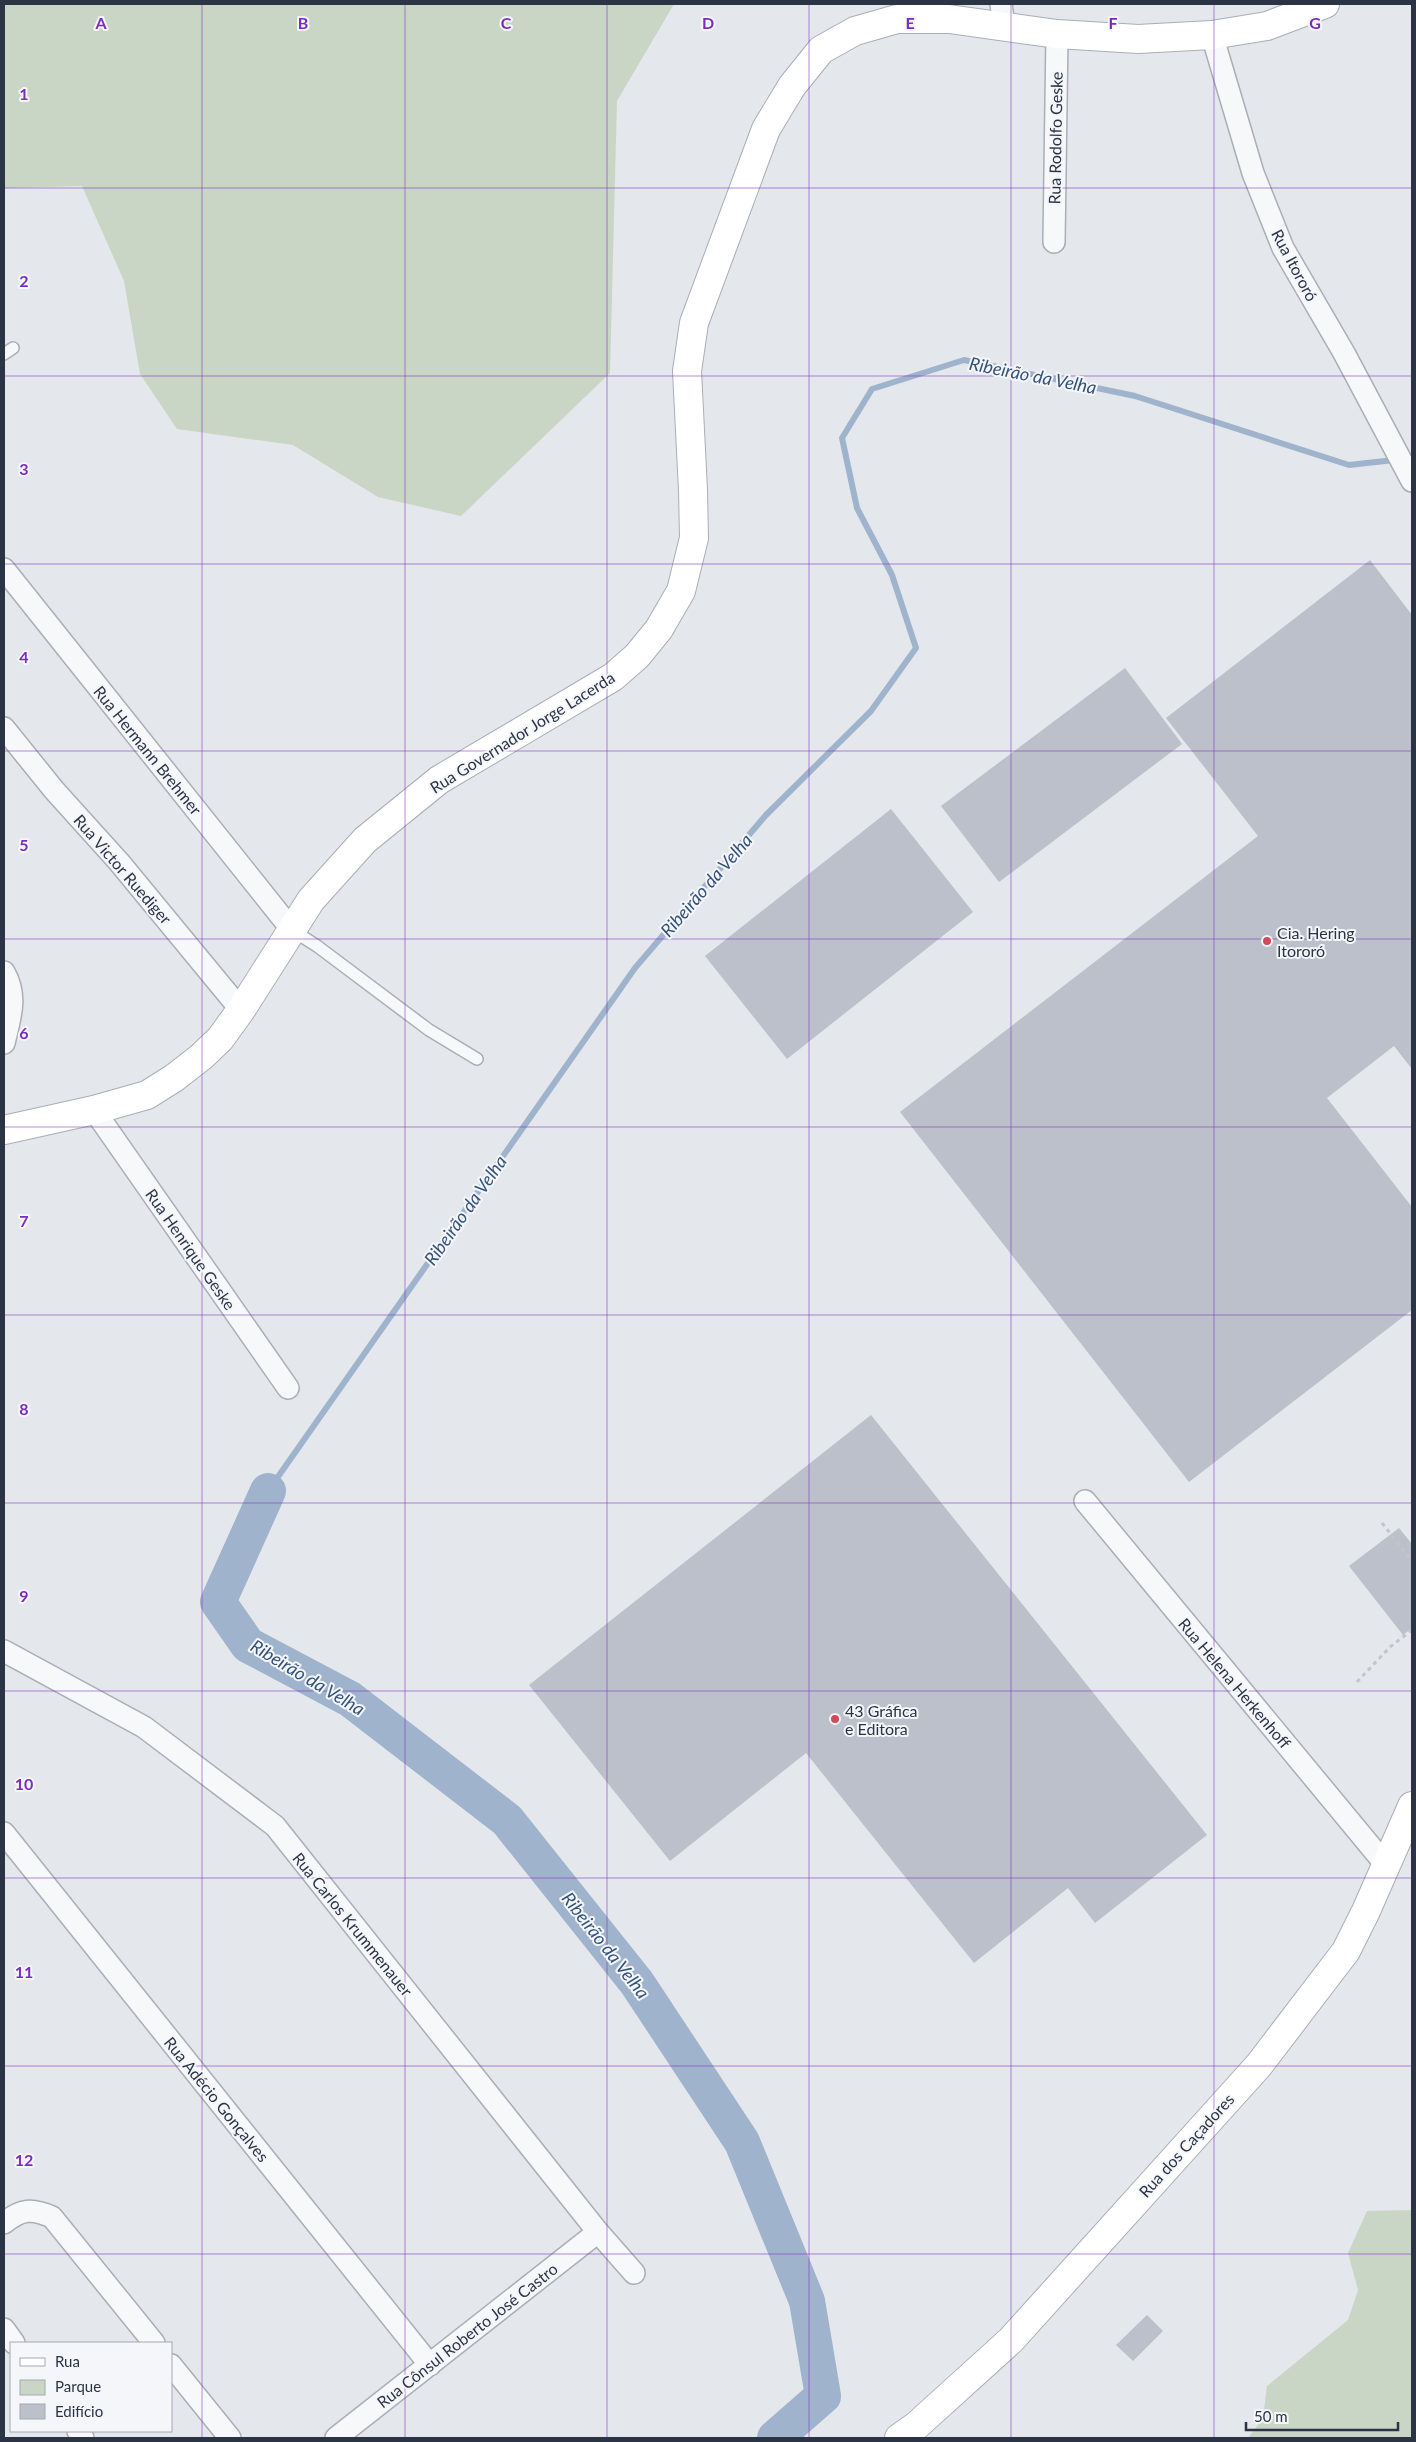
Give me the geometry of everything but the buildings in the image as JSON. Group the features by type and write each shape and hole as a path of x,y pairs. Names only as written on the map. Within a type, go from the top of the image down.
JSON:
{"main road":[{"name":"Rua Governador Jorge Lacerda","path":"4,1130 94,1110 147,1095 174,1078 220,1039 241,1010 311,900 366,840 439,780 613,677 637,656 659,629 681,591 694,538 694,490 687,371 694,323 766,129 792,86 822,50 855,31 897,19 949,19 1002,15 1057,34 1138,39 1212,35 1267,26 1325,4"},
{"name":"Rua dos Caçadores","path":"899,2438 916,2426 1011,2340 1259,2065 1346,1951 1412,1806"}],"street":[{"name":"Rua Rodolfo Geske","path":"1054,242 1057,34"},
{"name":"Rua Itororó","path":"1212,35 1253,172 1283,248 1344,353 1412,481"},
{"name":"Rua Hermann Brehmer","path":"4,569 292,930"},
{"name":"Rua Victor Ruediger","path":"4,728 54,790 125,869 241,1010"},
{"path":"4,972 13,994 12,1012 4,1043"},
{"name":"Rua Henrique Geske","path":"94,1110 288,1388"},
{"name":"Rua Helena Herkenhoff","path":"1084,1501 1386,1865"},
{"name":"Rua Carlos Krummenauer","path":"4,1651 144,1727 274,1826 598,2232 634,2273"},
{"name":"Rua Adécio Gonçalves","path":"4,1833 430,2365"},
{"path":"4,2223 15,2214 36,2210 52,2216 153,2342"},
{"name":"Rua Cônsul Roberto José Castro","path":"336,2438 598,2232"},
{"path":"4,2329 13,2342"},
{"path":"172,2366 230,2438"}],"lane":[{"path":"292,930 317,946 429,1030 477,1059"}],"path":[{"path":"1382,1523 1412,1561"},
{"path":"1357,1682 1390,1647 1412,1630"}],"green space":[{"path":"4,4 674,4 617,101 610,373 461,516 378,497 293,445 177,429 140,374 124,281 82,186 4,188"},
{"path":"1412,2210 1412,2438 1248,2438 1263,2418 1267,2386 1348,2320 1358,2290 1348,2253 1367,2211"}],"waterway":[{"name":"Ribeirão da Velha","path":"268,1491 635,968 766,815 871,711 916,648 892,575 857,508 842,438 872,389 964,360 1135,396 1349,465 1412,458"},
{"name":"Ribeirão da Velha","path":"268,1491 218,1602 248,1645 350,1699 507,1820 637,1983 742,2142 807,2301 823,2396 775,2438"}],"place":[{"name":"Cia. Hering Itororó","path":"1267,941"},
{"name":"43 Gráfica e Editora","path":"835,1719"}]}
